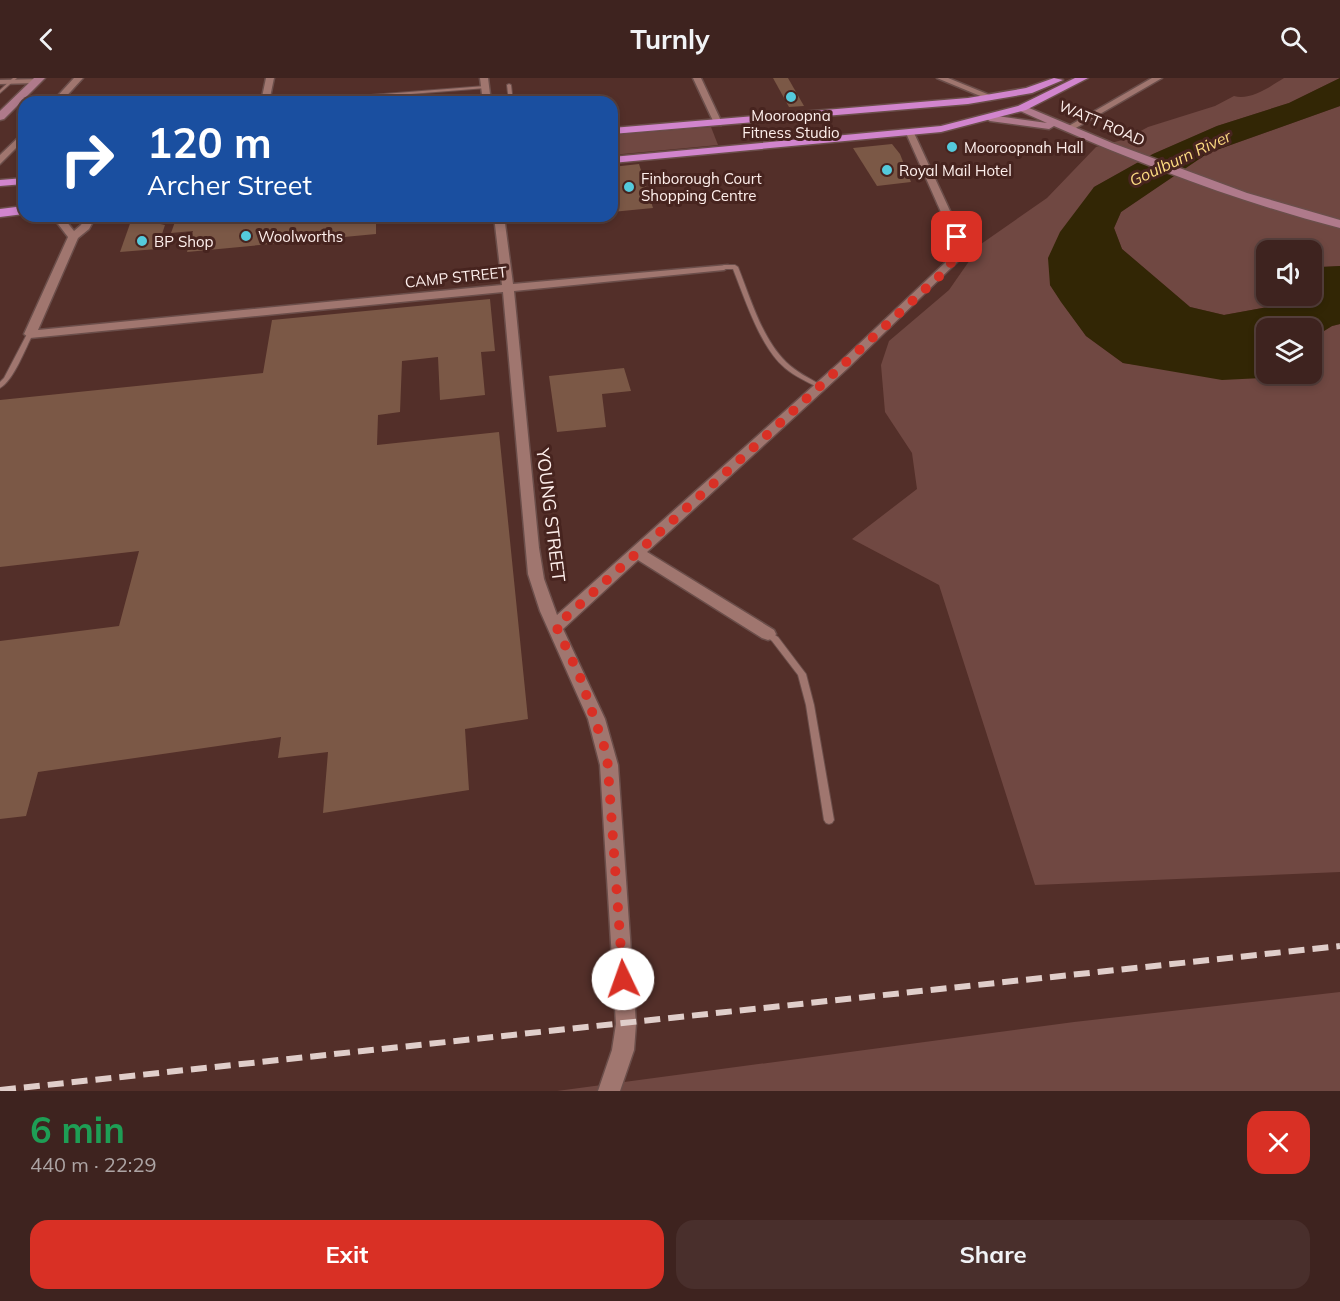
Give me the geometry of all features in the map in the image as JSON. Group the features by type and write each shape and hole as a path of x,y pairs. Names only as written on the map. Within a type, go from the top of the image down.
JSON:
{"highway":[{"path":"618,131 993,98 1039,88 1063,78"},
{"path":"618,159 910,133 990,118 1023,108 1083,78"},
{"path":"993,98 1023,108"},
{"path":"892,108 910,133"},
{"path":"718,123 730,149"},
{"path":"0,183 18,182"},
{"path":"0,213 18,211"}],"street":[{"path":"62,96 79,78"},
{"path":"266,96 270,78"},
{"path":"697,78 718,123"},
{"path":"940,78 993,98"},
{"path":"1071,128 1158,78"},
{"path":"7,81 42,81"},
{"path":"30,96 42,81"},
{"path":"24,96 42,81"},
{"path":"0,117 18,102"},
{"name":"WATT ROAD","path":"1023,108 1108,145 1243,195 1340,225"},
{"path":"0,128 18,110"},
{"path":"990,118 1051,126 1086,134"},
{"path":"556,626 947,269 956,255 958,243 954,229 910,133"},
{"path":"6,140 18,137"},
{"path":"0,161 18,141"},
{"path":"64,222 72,229 85,228 88,222"},
{"name":"YOUNG STREET","path":"500,222 532,548 540,589 580,677 604,744 609,765 626,1024 623,1050 609,1091"},
{"path":"30,334 72,229"},
{"name":"CAMP STREET","path":"30,334 724,267"},
{"path":"638,553 768,634"}],"lane":[{"path":"0,92 7,81"},
{"path":"355,96 485,83"},
{"path":"509,85 510,96"},
{"name":"CAMP STREET","path":"724,267 735,267 750,306 778,358 789,368 819,386"},
{"path":"0,386 30,334"},
{"path":"768,634 775,639 802,674 810,705 829,820"}],"shaded area":[{"path":"1284,78 1340,78 1289,103 1217,126 1153,154 1094,187 1050,285 1086,336 1123,363 1256,375 1256,384 1322,384 1322,332 1340,324 1340,872 1035,885 939,585 852,539 917,489 912,453 885,412 881,365 889,341 949,290 981,244 1047,198 1096,147 1126,139 1148,127 1215,106 1234,96 1253,95"},
{"path":"1340,106 1340,266 1322,267 1322,240 1256,240 1256,306 1274,306 1224,315 1190,307 1122,249 1114,228 1121,212 1208,153"},
{"path":"711,127 718,145 618,154 618,135"},
{"path":"1340,992 1340,1091 557,1091 1074,1022"}],"water":[{"name":"Goulburn River","path":"1340,78 1340,106 1208,153 1121,212 1114,228 1122,249 1190,307 1224,315 1274,306 1322,306 1322,267 1340,266 1340,324 1322,332 1322,318 1256,318 1256,378 1222,380 1123,363 1086,336 1050,285 1048,258 1060,232 1094,187 1153,154 1217,126 1289,103"}],"building":[{"name":"Mooroopna Fitness Studio","path":"773,78 788,78 804,106 789,107"},
{"name":"Royal Mail Hotel","path":"892,144 900,154 911,182 877,186 853,148"},
{"name":"Finborough Court Shopping Centre","path":"639,164 653,208 618,211 618,166"},
{"name":"BP Shop","path":"131,222 165,225 157,249 120,252"},
{"name":"Woolworths","path":"175,222 376,222 376,234 187,252 193,231 171,233"},
{"path":"490,299 495,351 481,352 485,395 440,400 438,357 402,361 400,412 378,415 377,445 499,432 528,719 465,729 469,790 323,813 328,752 278,758 281,737 38,772 26,816 0,819 0,641 119,626 139,551 0,567 0,400 263,373 272,320"},
{"path":"624,368 631,391 602,394 606,427 557,432 549,376"}],"railway":[{"path":"0,1090 1340,946"}],"place":[{"name":"Mooroopna Fitness Studio","path":"791,97"},
{"name":"Mooroopnah Hall","path":"952,147"},
{"name":"Royal Mail Hotel","path":"887,170"},
{"name":"Finborough Court Shopping Centre","path":"629,187"},
{"name":"Woolworths","path":"246,236"},
{"name":"BP Shop","path":"142,241"}],"route":[{"path":"623,979 609,765 604,744 580,677 556,626 947,269 958,249 957,237"}]}
